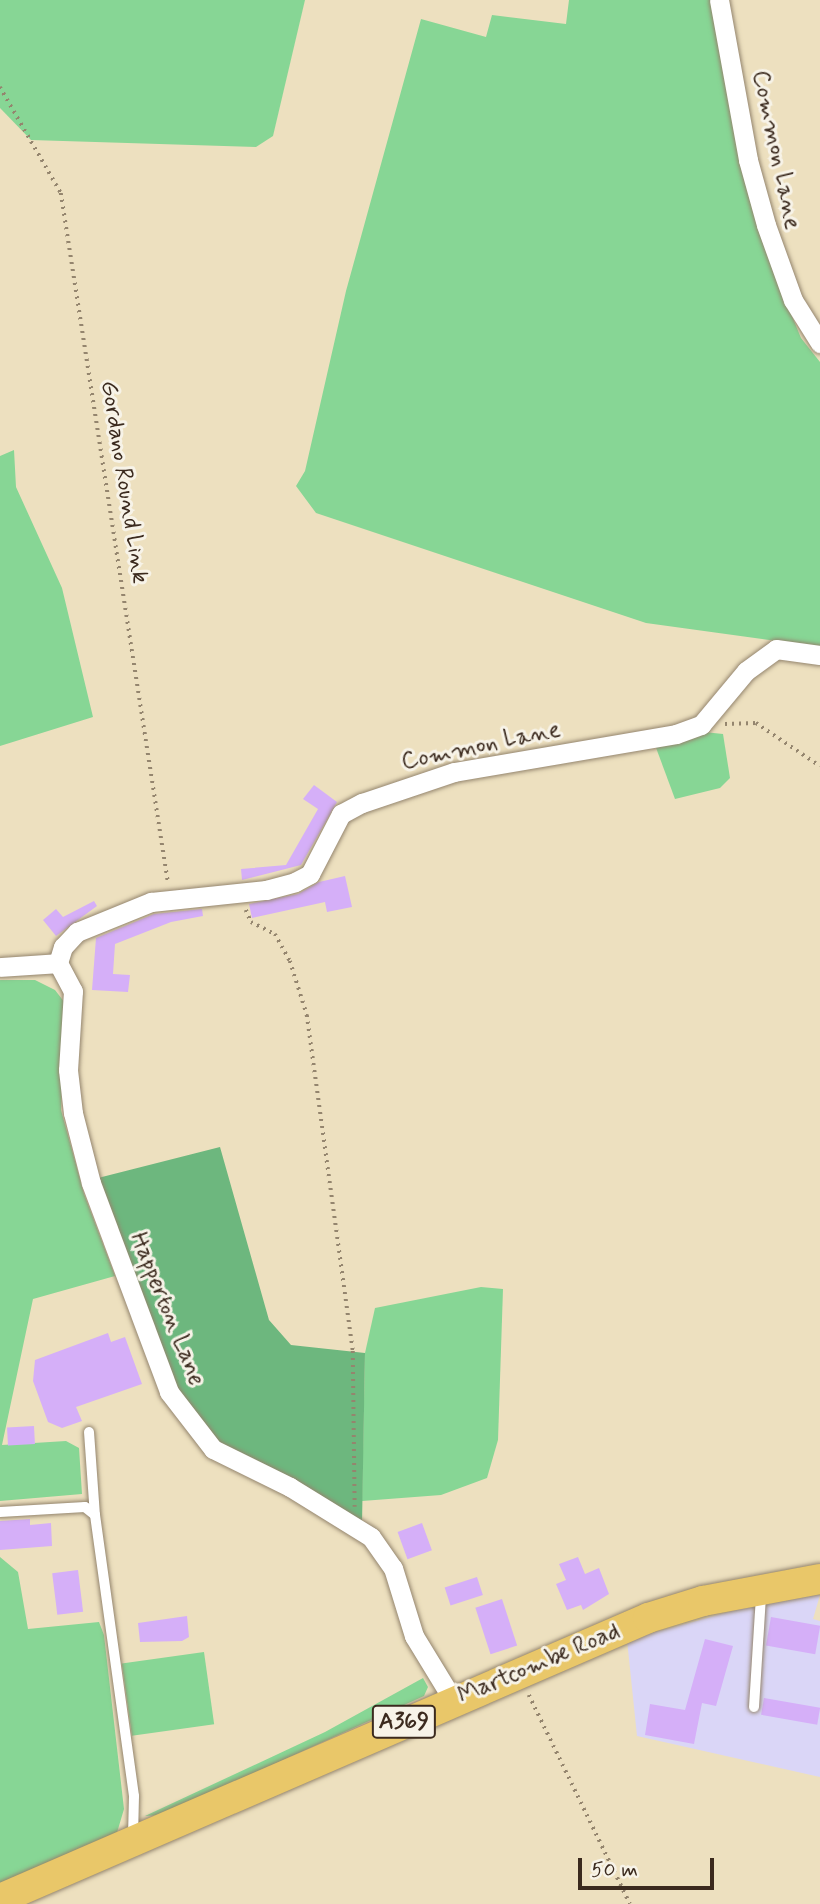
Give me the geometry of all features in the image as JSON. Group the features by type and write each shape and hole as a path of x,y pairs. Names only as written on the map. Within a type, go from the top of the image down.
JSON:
{"main road":[{"name":"Martcombe Road","path":"0,1899 133,1845 453,1700 648,1618 761,1588 820,1579"}],"street":[{"name":"Common Lane","path":"719,0 748,160 766,225 793,300 820,343"},
{"path":"701,725 763,656 776,649 820,654"},
{"name":"Common Lane","path":"58,963 63,947 77,933 104,919 170,898 267,890 310,874 341,814 401,787 454,772 676,734 701,725"},
{"path":"0,967 58,963"},
{"name":"Happerton Lane","path":"58,963 73,991 68,1070 73,1113 91,1183 169,1392 213,1449 371,1537 393,1568 414,1636 453,1700"}],"lane":[{"path":"89,1432 94,1515 134,1796 133,1845"},
{"path":"0,1512 85,1507 94,1515"},
{"path":"754,1707 761,1588"}],"path":[{"name":"Gordano Round Link","path":"0,87 61,193 170,898"},
{"path":"701,725 757,723 820,766"},
{"path":"239,892 251,922 275,934 290,961 306,1015 353,1351 355,1526"},
{"path":"518,1673 630,1904"}],"shaded area":[{"path":"820,1595 813,1619 820,1621 820,1777 637,1736 627,1640 776,1599"}],"green space":[{"path":"0,0 305,0 273,136 256,147 31,140 0,108"},
{"path":"569,0 713,0 785,299 801,338 820,362 820,647 646,623 316,513 296,486 305,471 346,291 421,19 486,37 492,15 566,24"},
{"path":"14,450 16,487 62,588 93,717 0,746 0,456"},
{"path":"704,732 723,734 730,778 720,788 675,799 655,745"},
{"path":"0,980 35,980 55,990 65,1003 61,1110 84,1194 115,1276 33,1299 2,1445 66,1441 79,1448 82,1494 0,1501"},
{"path":"220,1147 269,1320 291,1345 365,1353 362,1524 218,1444 175,1390 98,1178"},
{"path":"481,1287 503,1289 498,1440 487,1478 441,1495 362,1501 365,1353 375,1308"},
{"path":"0,1557 18,1572 28,1629 99,1622 104,1635 124,1809 116,1836 0,1883"},
{"path":"204,1652 214,1724 132,1736 122,1664"},
{"path":"423,1678 428,1687 424,1696 162,1815 145,1816 325,1732"}],"building":[{"path":"314,785 337,802 301,865 242,880 241,869 286,865 318,809 303,799"},
{"path":"345,876 352,907 327,912 325,902 252,918 249,904 298,894 319,882"},
{"path":"94,901 97,906 56,936 43,920 56,909 63,917"},
{"path":"202,909 203,916 171,922 115,944 113,974 130,975 128,992 92,990 96,938 154,914"},
{"path":"108,1333 111,1342 125,1337 142,1384 76,1407 82,1421 62,1428 48,1422 33,1381 35,1360"},
{"path":"34,1426 35,1444 8,1445 7,1427"},
{"path":"30,1519 30,1525 51,1523 52,1546 0,1550 0,1521"},
{"path":"422,1523 432,1550 407,1559 398,1532"},
{"path":"578,1557 585,1574 599,1568 609,1594 583,1610 581,1605 567,1610 556,1584 566,1580 559,1564"},
{"path":"78,1570 83,1612 57,1615 52,1573"},
{"path":"477,1577 483,1595 451,1606 445,1588"},
{"path":"502,1599 517,1646 491,1654 475,1608"},
{"path":"187,1616 189,1637 182,1641 140,1642 138,1623"},
{"path":"771,1617 820,1626 815,1654 766,1646"},
{"path":"705,1639 733,1646 716,1706 702,1703 694,1744 645,1735 650,1704 685,1710"},
{"path":"764,1698 820,1708 817,1725 761,1715"}]}
